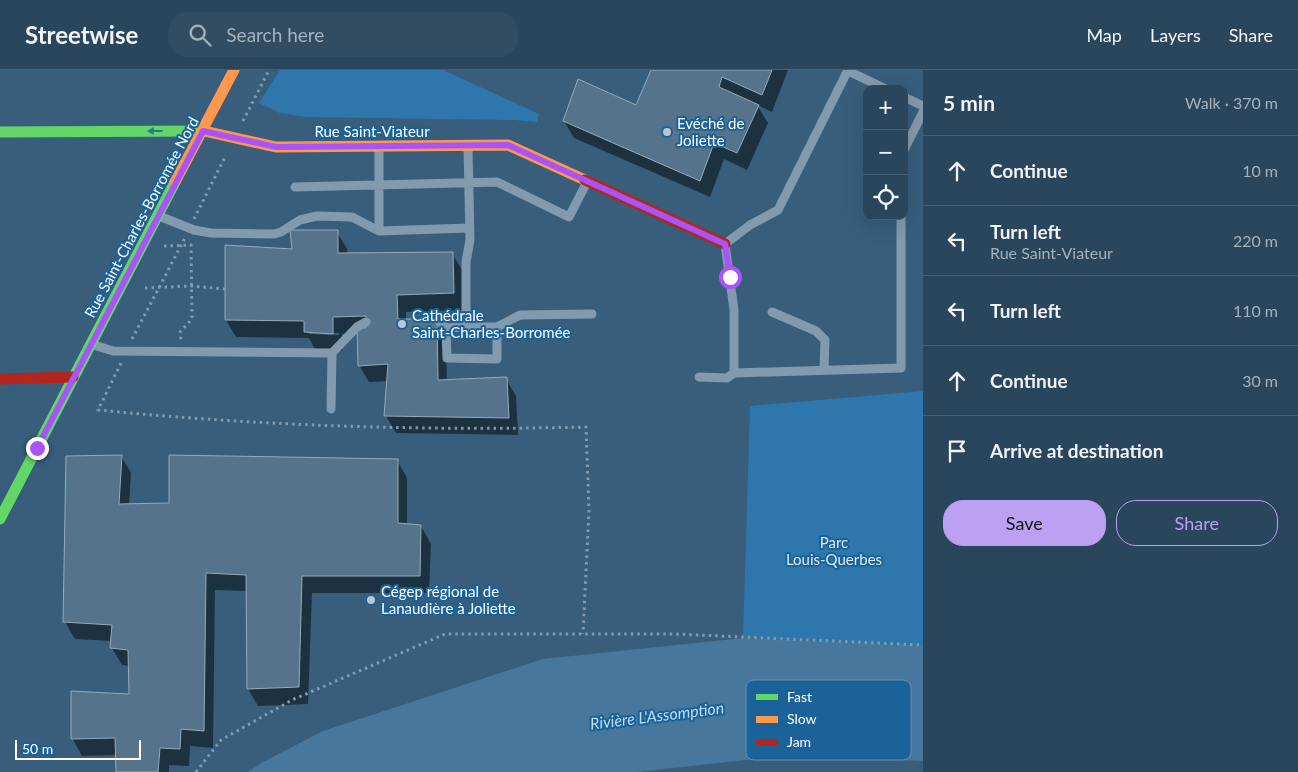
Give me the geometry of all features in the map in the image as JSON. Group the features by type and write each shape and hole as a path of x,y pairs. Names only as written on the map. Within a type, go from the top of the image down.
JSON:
{"street":[{"name":"Rue Saint-Charles-Borromée Nord","path":"0,519 234,70"},
{"name":"Rue Saint-Viateur","path":"0,132 203,131 276,147 508,145 725,244"},
{"path":"0,379 73,377"}],"lane":[{"path":"734,373 734,310 725,244 750,225 778,210 848,71 878,85"},
{"path":"908,99 923,106"},
{"path":"908,142 923,112"},
{"path":"466,327 466,262 469,228 468,145"},
{"path":"378,146 379,231"},
{"path":"294,186 496,182 570,217 588,181"},
{"path":"158,216 194,230 211,233 274,234 281,232 300,220 317,216 352,217 379,231 469,228"},
{"path":"699,378 727,378 734,373 901,368 901,220"},
{"path":"772,312 816,331 824,340 824,370"},
{"path":"446,328 497,327 520,315 592,314"},
{"path":"437,319 446,328 447,358 498,359 497,327"},
{"path":"331,409 332,353 357,327 366,322"},
{"path":"90,344 112,351 332,353"}],"path":[{"path":"164,246 192,245 192,319 180,332 181,343"},
{"path":"145,288 192,286 225,288"},
{"path":"196,772 220,740 292,700 446,634 675,634 923,645"}],"green space":[{"path":"280,70 443,70 539,114 537,122 515,120 307,117 280,113 259,103"},
{"name":"Parc Louis-Querbes","path":"923,391 923,645 743,638 750,406"}],"water":[{"name":"Rivière L'Assomption","path":"743,638 923,645 923,761 901,760 911,760 911,680 746,680 746,760 637,772 248,772 263,762 323,731 543,659"}],"building":[{"name":"Evéché de Joliette","path":"651,70 772,70 762,95 722,77 719,87 759,105 737,153 714,143 700,181 563,121 578,79 636,105"},
{"name":"Cathédrale Saint-Charles-Borromée","path":"290,230 338,230 338,253 453,252 454,293 397,295 398,319 437,319 438,380 507,377 509,418 384,416 388,364 358,366 357,327 366,328 366,316 333,317 333,334 304,332 304,321 225,320 225,245 292,249"},
{"path":"122,455 119,504 169,503 169,455 398,459 398,523 421,525 420,576 302,576 299,687 247,689 246,575 206,573 204,731 181,729 180,749 160,748 158,772 116,772 115,738 71,739 71,691 129,694 128,650 110,648 112,625 63,622 66,456"}],"traffic: fast":[{"path":"0,132 204,131"},
{"path":"0,519 175,182"}],"traffic: slow":[{"path":"175,182 234,70"},
{"path":"204,131 276,147 508,145 585,180"}],"traffic: jam":[{"path":"585,180 725,244"},
{"path":"0,379 73,377"}],"place":[{"name":"Evéché de Joliette","path":"667,132"},
{"name":"Cathédrale Saint-Charles-Borromée","path":"402,324"},
{"name":"Cégep régional de Lanaudière à Joliette","path":"371,600"}],"route":[{"path":"37,448 203,131 276,147 508,145 725,244 730,277"}]}
